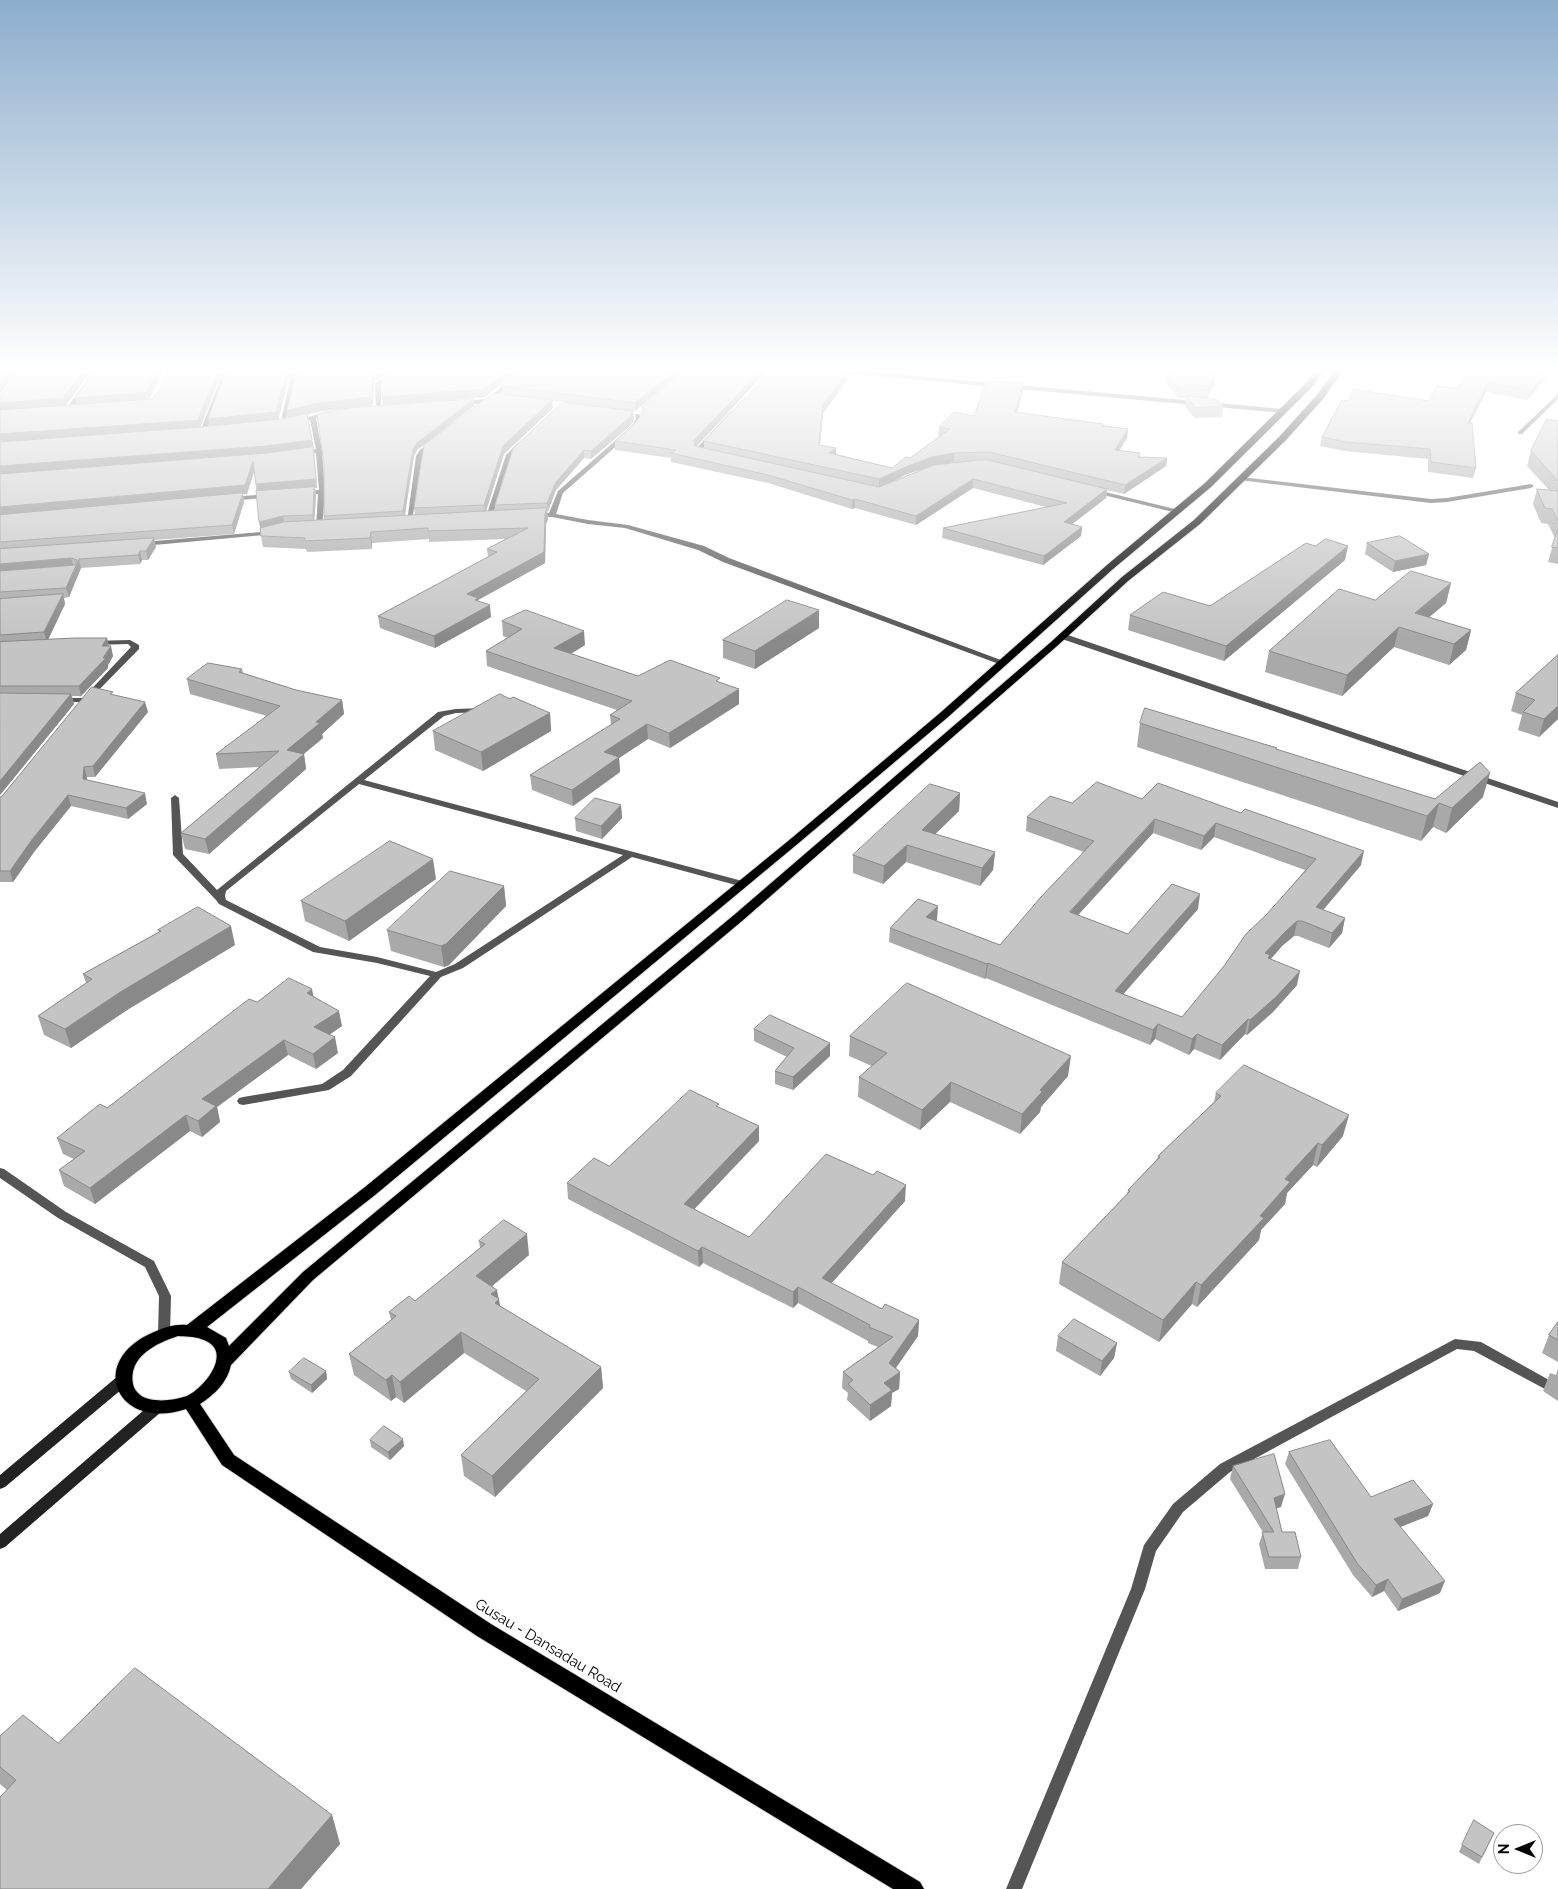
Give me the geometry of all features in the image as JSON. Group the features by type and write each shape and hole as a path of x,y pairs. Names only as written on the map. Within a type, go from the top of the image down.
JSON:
{"main road":[{"path":"192,1330 370,1191 743,884 936,721 1208,485 1233,460"},
{"path":"226,1360 223,1346 216,1338 205,1332 192,1330 164,1334 139,1348 125,1369 123,1380 126,1390 133,1399 143,1405 156,1408 173,1407 190,1402 205,1393 217,1382 226,1360 308,1276 738,918 1125,579 1197,522 1261,460"},
{"path":"0,1483 123,1380"},
{"name":"Gusau - Dansadau Road","path":"190,1402 228,1460 484,1630 914,1889"},
{"path":"0,1543 156,1408"}],"street":[{"path":"319,528 322,492 320,460"},
{"path":"409,521 418,460"},
{"path":"490,517 507,460"},
{"path":"552,515 560,492 597,460"},
{"path":"1241,480 1430,501 1447,500 1531,486"},
{"path":"1082,488 1177,512"},
{"path":"293,494 322,492"},
{"path":"226,500 274,496"},
{"path":"525,516 552,515 588,522 626,526 701,548 735,564 1002,662"},
{"path":"480,518 498,517"},
{"path":"397,524 418,520"},
{"path":"310,528 328,527"},
{"path":"133,544 259,536 278,532"},
{"path":"1062,636 1558,805"},
{"path":"49,699 81,704 136,647 130,642 84,643"},
{"path":"221,899 222,890 441,714 456,711 497,710"},
{"path":"358,781 743,884"},
{"path":"175,798 178,856 222,902 317,950 377,960 437,975"},
{"path":"243,1101 325,1087 347,1073 437,975 459,966 631,854"},
{"path":"0,1172 62,1215 150,1264 165,1296 164,1334"},
{"path":"1014,1889 1138,1589 1149,1550 1178,1508 1226,1468 1455,1344 1476,1346 1558,1391"}],"building":[{"path":"0,460 78,460 0,466"},
{"path":"176,460 314,460 316,479 256,484 253,461 245,485 0,507 0,474"},
{"path":"323,460 411,460 403,511 324,516"},
{"path":"422,460 498,460 484,505 414,508"},
{"path":"509,460 575,460 556,482 547,503 495,505"},
{"path":"703,460 759,460 879,487 934,465 989,460 1107,489 1064,522 1082,527 1044,556 943,528 1067,503 973,479 916,516 855,499 852,500 768,475"},
{"path":"792,460 859,460 892,468 902,460 924,460 879,479"},
{"path":"1023,460 1164,460 1125,485"},
{"path":"1431,460 1475,460 1476,468 1431,462"},
{"path":"1539,460 1558,460 1558,481"},
{"path":"314,487 313,515 283,516 259,522 256,491"},
{"path":"1537,489 1558,491 1558,521 1552,509 1545,508"},
{"path":"243,493 232,525 0,542 0,515"},
{"path":"547,508 545,514 544,552 467,594 478,598 475,600 490,605 434,636 378,616 497,552 487,549 528,528 428,531 428,528 371,532 370,538 305,541 305,538 261,536 260,528 283,522"},
{"path":"1558,529 1558,548 1552,547"},
{"path":"1400,536 1429,554 1395,561 1367,543"},
{"path":"154,538 146,551 140,551 138,555 79,559 66,588 0,592 0,571 75,565 77,560 71,558 0,564 0,549"},
{"path":"1326,539 1348,546 1226,646 1130,615 1163,592 1210,606 1306,543 1315,546"},
{"path":"1411,571 1451,583 1415,613 1471,630 1454,644 1399,627 1347,675 1269,651 1339,589 1375,600"},
{"path":"63,594 44,632 0,635 0,599"},
{"path":"787,600 819,610 755,651 723,640"},
{"path":"526,610 584,631 554,648 638,676 670,660 720,678 716,681 739,689 669,733 647,724 604,752 619,757 572,790 530,775 620,719 610,715 632,701 486,651 522,629 502,621"},
{"path":"107,638 102,646 111,646 103,658 106,658 79,686 0,686 0,642"},
{"path":"1558,655 1558,706 1544,719 1523,712 1535,700 1516,693"},
{"path":"208,663 242,669 239,672 296,690 342,700 316,722 320,723 287,750 304,754 205,839 181,833 279,751 216,754 280,706 187,679"},
{"path":"92,687 113,692 110,694 145,702 93,766 84,767 83,779 145,793 126,808 68,795 31,841 10,871 0,871 0,797"},
{"path":"0,693 71,694 0,781"},
{"path":"500,694 510,699 513,697 550,713 481,752 433,731"},
{"path":"1145,708 1435,799 1480,762 1490,773 1452,808 1439,803 1427,816 1140,723"},
{"path":"1097,782 1142,799 1158,783 1241,813 1245,809 1364,851 1316,907 1345,918 1332,933 1302,921 1297,921 1285,932 1265,953 1270,955 1268,958 1300,971 1276,997 1250,1020 1248,1019 1222,1045 1197,1034 1192,1039 1158,1024 1153,1030 988,963 890,928 918,899 938,906 926,917 1000,945 1040,898 1094,841 1027,817 1050,796 1072,803","holes":["1155,819 1204,836 1216,823 1316,859 1266,915 1246,934 1224,966 1182,1017 1115,991 1200,894 1172,884 1128,934 1070,912"]},
{"path":"930,784 960,793 922,830 995,852 982,868 907,845 884,866 853,855"},
{"path":"595,798 621,805 601,826 575,818"},
{"path":"390,841 433,859 345,921 301,901"},
{"path":"450,871 504,886 446,944 441,946 387,930"},
{"path":"198,907 231,926 122,991 65,1029 38,1016 92,979 83,974 161,931 158,930"},
{"path":"289,978 312,989 307,993 339,1011 314,1027 335,1037 313,1054 284,1040 202,1099 216,1106 198,1121 186,1115 90,1188 59,1170 85,1151 57,1138 100,1104 107,1108 249,999 257,1002"},
{"path":"907,983 1071,1056 1040,1090 1042,1092 1022,1114 951,1082 922,1110 859,1077 887,1053 850,1036"},
{"path":"770,1015 830,1043 793,1077 775,1071 794,1048 754,1029"},
{"path":"1244,1065 1349,1115 1322,1145 1318,1143 1285,1179 1290,1182 1260,1216 1264,1218 1201,1285 1196,1282 1163,1320 1062,1262 1130,1191 1128,1190 1160,1157 1158,1156 1221,1096 1216,1093"},
{"path":"690,1090 719,1104 716,1106 759,1126 684,1204 749,1237 826,1154 873,1175 877,1171 906,1185 822,1278 882,1309 885,1304 919,1320 889,1363 900,1372 884,1383 892,1390 870,1405 848,1384 853,1380 843,1372 893,1337 869,1327 870,1325 798,1287 793,1292 702,1247 698,1251 567,1183 594,1158 609,1166"},
{"path":"504,1220 527,1234 476,1276 497,1290 491,1294 499,1299 495,1303 601,1367 492,1476 461,1455 539,1379 461,1332 400,1382 392,1375 386,1380 349,1354 396,1316 389,1312 409,1296 415,1301 485,1244 479,1241"},
{"path":"1074,1319 1117,1343 1102,1361 1058,1336"},
{"path":"1558,1322 1558,1340 1549,1335"},
{"path":"304,1358 326,1371 311,1385 289,1372"},
{"path":"384,1426 403,1439 388,1452 370,1440"},
{"path":"1330,1440 1371,1497 1413,1480 1433,1504 1394,1519 1445,1581 1402,1599 1388,1579 1376,1585 1357,1563 1289,1452"},
{"path":"1274,1454 1285,1494 1274,1498 1282,1532 1295,1532 1301,1557 1269,1557 1262,1532 1274,1532 1233,1466"},
{"path":"135,1668 332,1815 268,1889 0,1889 0,1797 16,1780 0,1767 0,1736 23,1715 58,1743"},
{"path":"1474,1820 1493,1832 1482,1857 1462,1845"}]}
